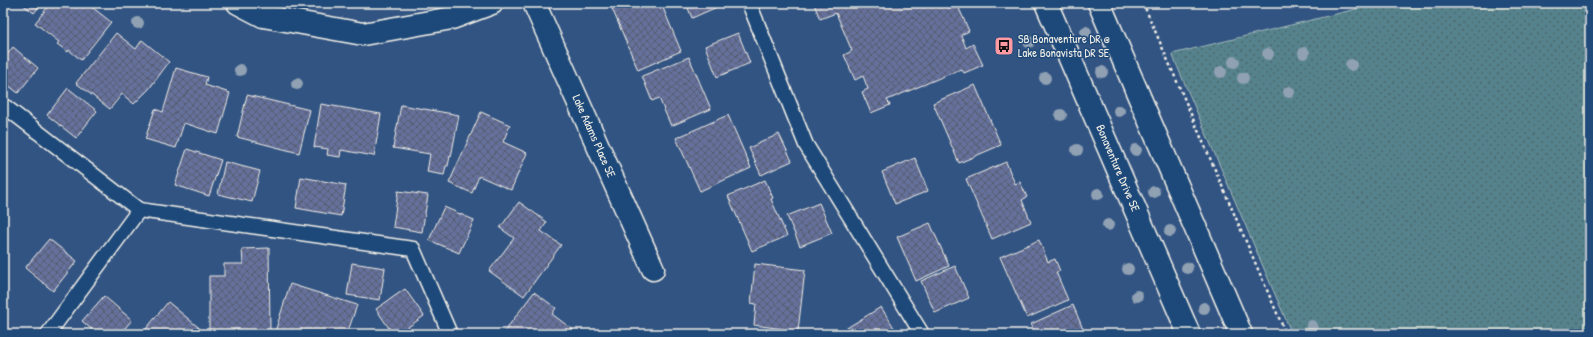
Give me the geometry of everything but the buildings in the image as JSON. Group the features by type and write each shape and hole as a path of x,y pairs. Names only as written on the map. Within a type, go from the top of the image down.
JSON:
{"street":[{"path":"238,3 263,16 362,34 452,18 492,3"},
{"name":"Lake Adams Place SE","path":"534,3 653,270"},
{"name":"Bonaventure Drive SE","path":"1046,3 1189,334"},
{"path":"1099,3 1241,334"}],"lane":[{"path":"749,3 806,145 922,334"},
{"path":"3,106 139,210 413,249 450,334"},
{"path":"48,334 139,210"}],"path":[{"path":"1143,3 1286,334"}],"green space":[{"path":"1381,3 1590,3 1590,334 1292,334 1172,54"}],"place":[{"name":"SB Bonaventure DR @ Lake Bonavista DR SE","path":"1004,46"}]}
